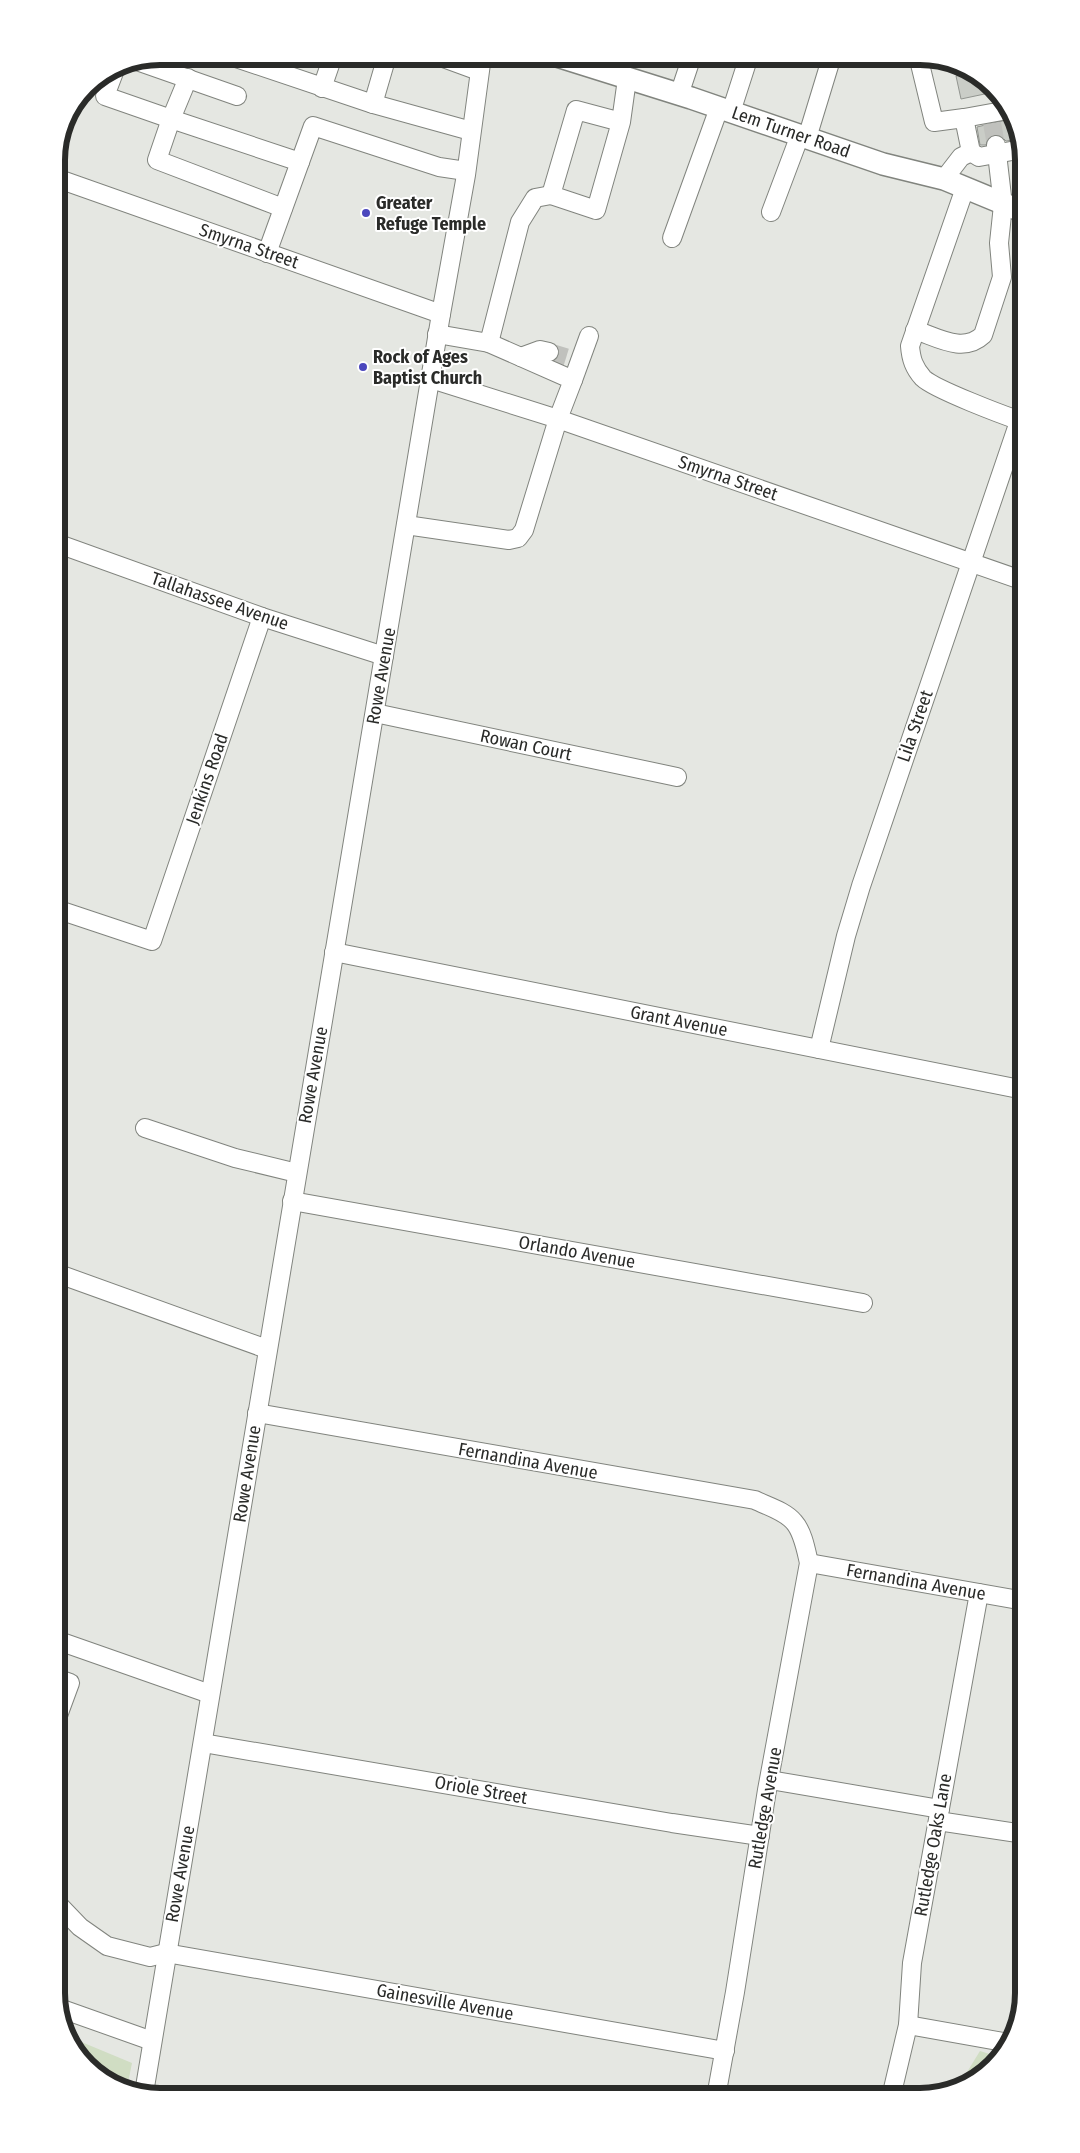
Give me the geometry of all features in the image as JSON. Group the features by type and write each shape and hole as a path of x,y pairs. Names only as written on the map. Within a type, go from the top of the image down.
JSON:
{"main road":[{"name":"Lem Turner Road","path":"584,65 725,110 883,164 944,179 1015,209"}],"street":[{"path":"256,65 373,104 471,131"},
{"path":"322,88 330,65"},
{"path":"373,104 384,65"},
{"name":"Rowe Avenue","path":"145,2087 437,334 466,171 480,65"},
{"path":"679,95 689,65"},
{"path":"672,238 746,65"},
{"path":"771,212 804,137 829,65"},
{"path":"920,65 934,122 964,118 991,118 1002,113"},
{"path":"151,66 238,96"},
{"path":"112,78 105,96 300,162"},
{"path":"188,78 157,160 284,208"},
{"path":"489,343 520,222 535,198 551,195 596,210 621,122 627,79"},
{"path":"551,195 576,110 621,122"},
{"path":"964,118 971,152 979,157 997,150 1014,149"},
{"path":"267,253 313,126 439,167 466,171"},
{"path":"915,330 958,345 971,344 983,335 1002,277 999,243 1003,205 997,150"},
{"path":"944,179 961,157 971,152"},
{"name":"Smyrna Street","path":"65,181 441,314"},
{"path":"965,188 915,330 910,346 911,357 914,366 922,377 929,382 1015,414"},
{"path":"437,334 489,343 573,380"},
{"path":"406,525 509,540 518,538 524,530 558,419 573,380 576,360 589,336"},
{"path":"521,357 540,350 549,352"},
{"name":"Smyrna Street","path":"431,379 558,419 1015,578"},
{"name":"Lila Street","path":"819,1049 846,936 861,886 970,562 1015,437"},
{"name":"Tallahassee Avenue","path":"65,546 262,617 384,656"},
{"name":"Jenkins Road","path":"65,913 152,941 262,617"},
{"name":"Rowan Court","path":"374,714 677,777"},
{"name":"Grant Avenue","path":"334,952 1015,1088"},
{"path":"145,1128 235,1158 297,1172"},
{"name":"Orlando Avenue","path":"292,1201 863,1303"},
{"path":"65,1276 267,1349"},
{"name":"Fernandina Avenue","path":"257,1413 755,1500 777,1510 794,1521"},
{"name":"Rutledge Avenue","path":"718,2088 760,1836 809,1563 805,1545 794,1521"},
{"name":"Fernandina Avenue","path":"809,1563 1015,1599"},
{"name":"Rutledge Oaks Lane","path":"893,2088 908,2025 912,1963 979,1593"},
{"path":"65,1643 210,1694"},
{"path":"65,1681 70,1683 65,1697"},
{"name":"Oriole Street","path":"203,1743 672,1823 760,1836"},
{"path":"770,1780 1015,1832"},
{"name":"Gainesville Avenue","path":"65,1911 80,1927 107,1946 150,1957 166,1952 725,2052"},
{"path":"67,2011 152,2041"},
{"path":"908,2025 1001,2042"}],"green space":[{"path":"78,2041 132,2063 128,2083 107,2072 97,2064"},
{"path":"980,2051 992,2055 973,2072 964,2077"}],"building":[{"path":"962,75 973,81 987,93 961,99 956,76"},
{"path":"1006,120 1013,140 1006,141 1001,136 994,135 989,137 986,145 980,145 977,127"}],"tunnel":[{"path":"992,123 996,145"},
{"path":"549,352 572,359"}],"place":[{"name":"Greater Refuge Temple","path":"366,213"},
{"name":"Rock of Ages Baptist Church","path":"363,367"}]}
